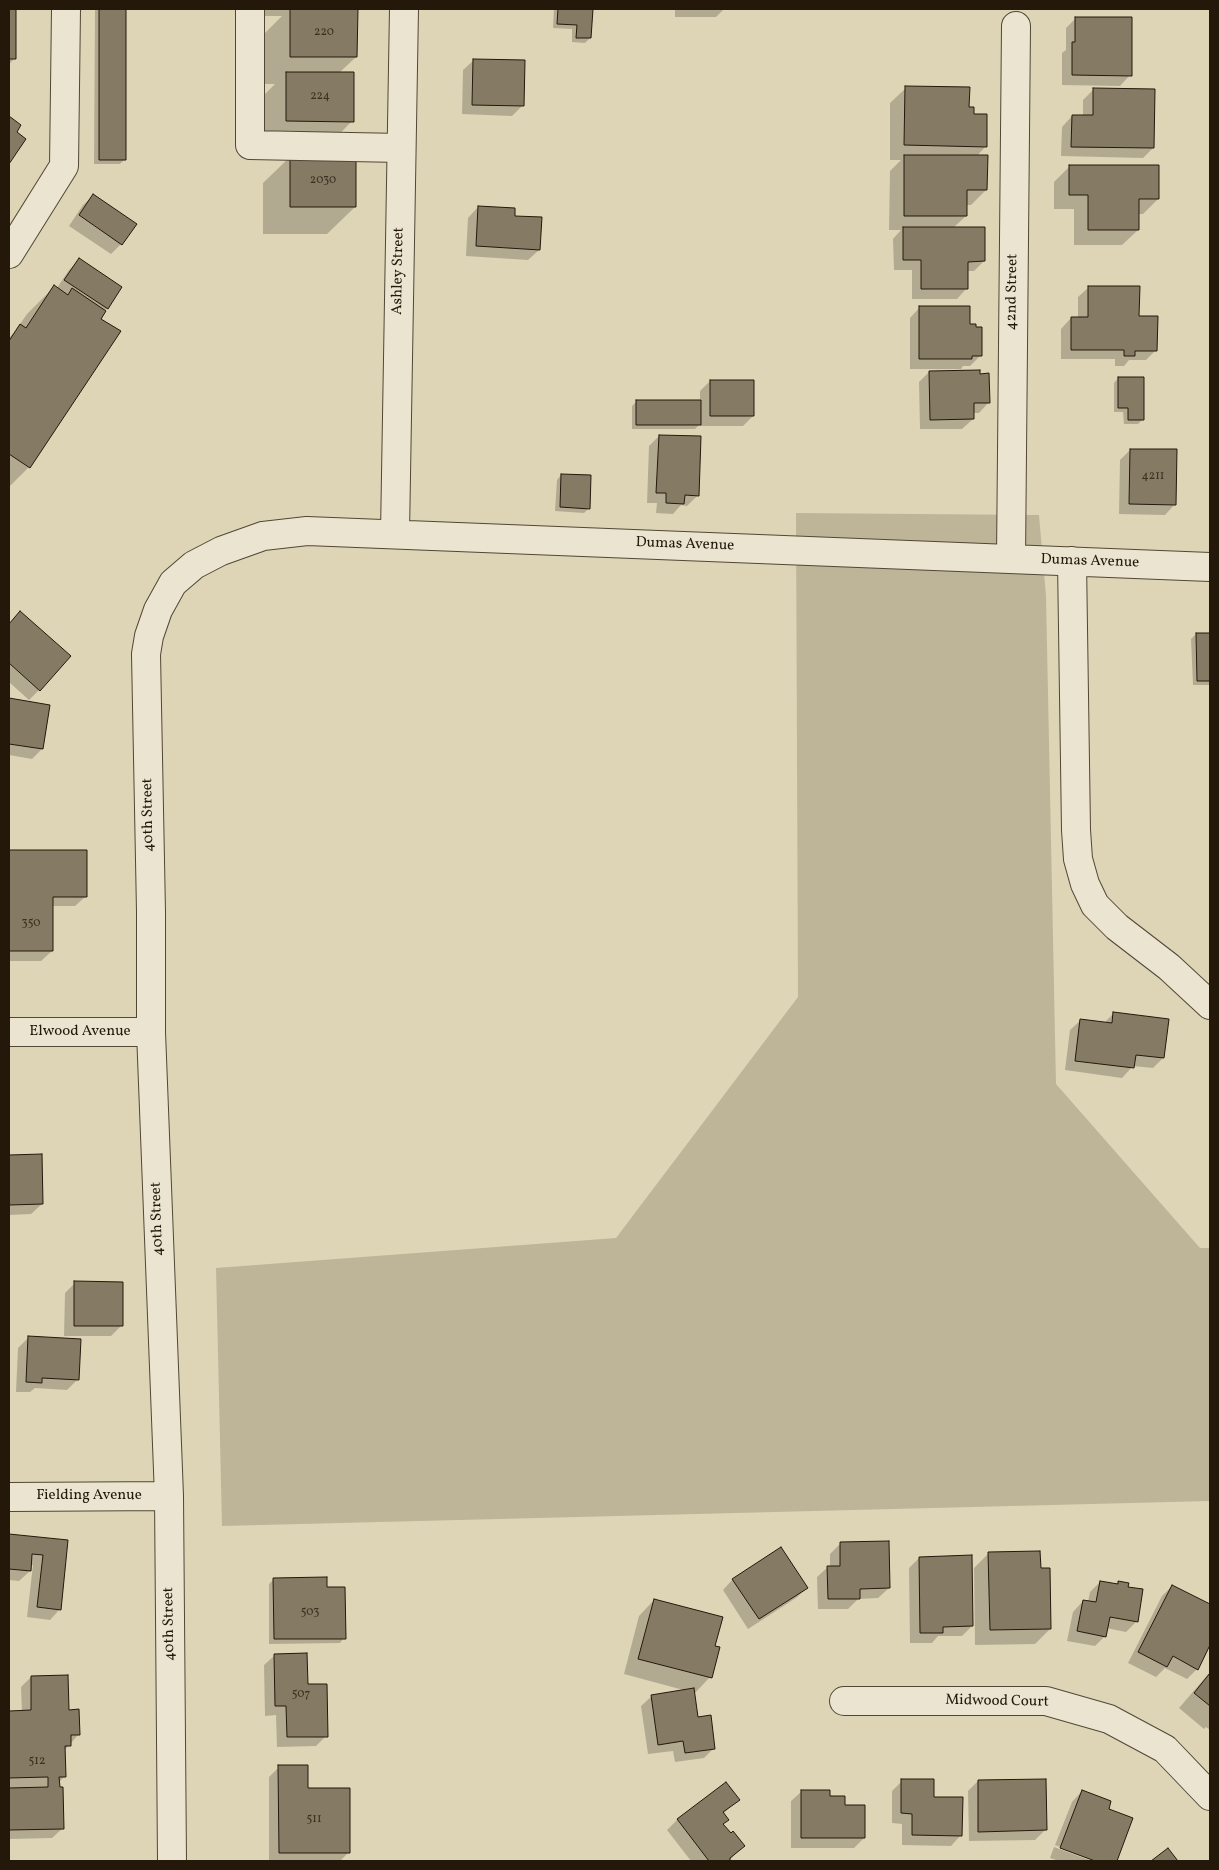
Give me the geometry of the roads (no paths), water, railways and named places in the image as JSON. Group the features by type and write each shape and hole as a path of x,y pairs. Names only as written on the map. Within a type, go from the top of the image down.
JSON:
{"street":[{"path":"9,254 64,166 66,9"},
{"path":"250,9 250,146 402,148"},
{"name":"Ashley Street","path":"395,533 404,9"},
{"name":"42nd Street","path":"1011,558 1016,26"},
{"name":"Dumas Avenue","path":"173,583 194,564 221,551 263,536 307,530 1210,566"},
{"path":"1072,561 1076,830 1078,859 1085,884 1095,905 1116,927 1170,967 1210,1005"},
{"name":"40th Street","path":"172,1861 169,1496 151,1032 151,912 146,654 149,636 158,610 173,583"},
{"name":"Elwood Avenue","path":"9,1032 151,1032"},
{"name":"Fielding Avenue","path":"9,1496 169,1496"},
{"name":"Midwood Court","path":"844,1701 1046,1701 1108,1719 1165,1748 1210,1796"}]}
